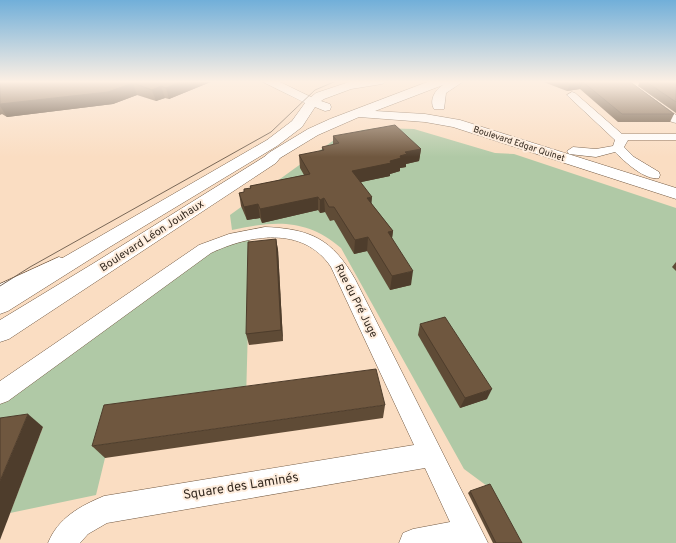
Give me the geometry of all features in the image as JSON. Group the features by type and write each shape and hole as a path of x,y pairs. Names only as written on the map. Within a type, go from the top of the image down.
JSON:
{"main road":[{"name":"Boulevard Léon Jouhaux","path":"1,300 272,144 290,130 302,118 309,106"},
{"name":"Boulevard Edgar Quinet","path":"326,106 351,112 425,118 455,123 676,194"},
{"path":"304,138 360,106"},
{"path":"304,138 321,122 363,106"},
{"name":"Boulevard Edgar Quinet","path":"440,106 467,118 573,151 654,174 676,182"},
{"path":"322,128 387,115"},
{"name":"Boulevard Léon Jouhaux","path":"0,332 304,138"}],"street":[{"path":"584,106 615,135 630,160 654,174"},
{"path":"657,106 676,120"},
{"path":"573,151 596,153 620,144 629,137 676,137"},
{"name":"Rue du Pré Juge","path":"0,394 205,249 229,238 253,233 286,234 314,244 325,250 334,260 346,279 471,538"},
{"path":"1,300 30,314"},
{"name":"Square des Laminés","path":"62,543 78,524 104,510 431,455"},
{"path":"414,543 471,538"}],"green space":[{"path":"378,128 414,129 495,153 514,154 676,208 676,543 518,543 487,486 464,469 341,248 328,238 315,231 289,224 262,225 232,230 230,215 334,140 363,130"},
{"path":"249,234 250,253 246,400 105,458 96,495 10,513 43,427 0,433 0,394 193,257"}],"building":[{"path":"613,106 664,106 674,114 622,114"},
{"path":"395,125 421,149 405,152 407,154 400,156 401,158 390,161 391,163 352,171 372,197 367,198 393,231 388,232 413,271 392,276 368,237 355,240 334,207 329,207 324,198 320,200 318,197 260,209 258,204 244,207 239,193 244,192 244,189 251,188 250,186 310,174 299,155 324,150 322,147 339,143 333,136"},
{"path":"276,239 281,330 246,334 248,242"},
{"path":"445,317 492,389 465,398 420,324"},
{"path":"376,369 385,405 92,446 104,405"},
{"path":"28,414 0,481 0,418"},
{"path":"490,484 522,543 496,543 470,491"}],"tram line":[{"path":"0,286 30,267 271,132 298,106"}]}
